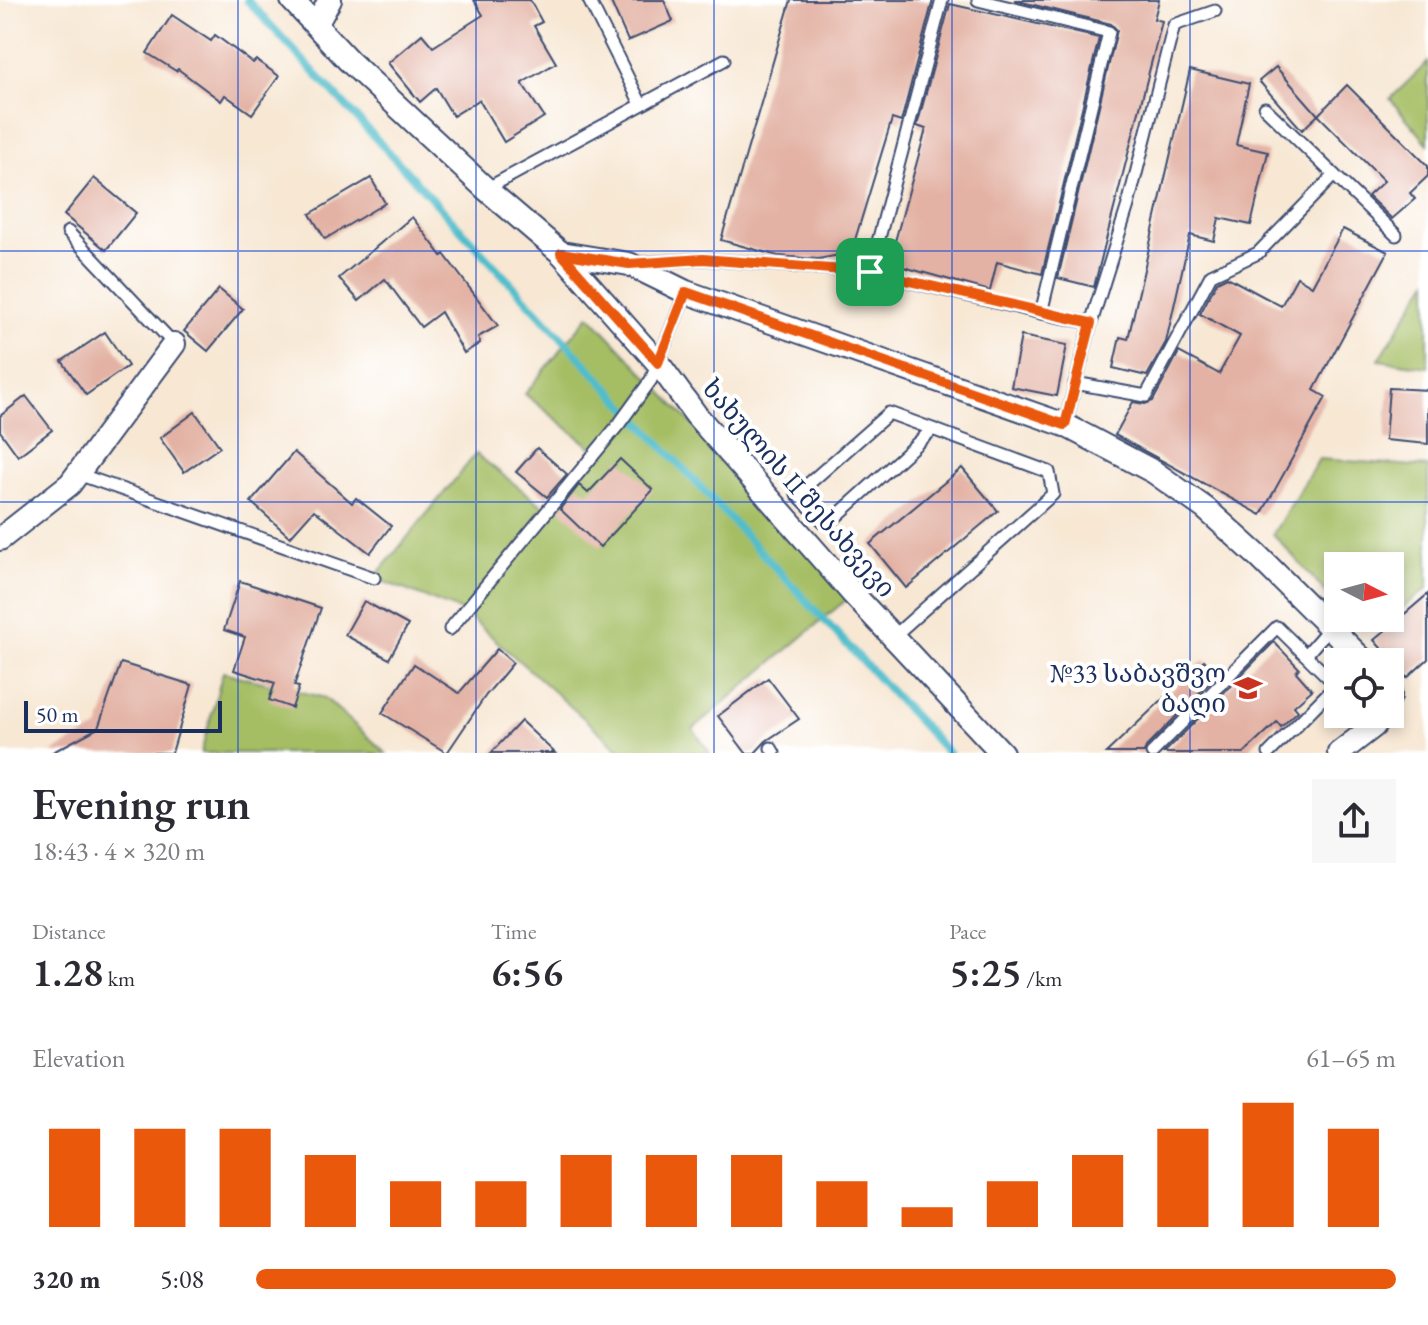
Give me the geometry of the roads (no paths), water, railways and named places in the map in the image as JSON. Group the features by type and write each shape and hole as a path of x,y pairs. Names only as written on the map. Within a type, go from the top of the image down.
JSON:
{"street":[{"name":"ხახულის II შესახვევი","path":"292,0 349,61 486,189 561,253 658,363 696,415 893,637 1002,753"},
{"path":"316,25 330,0"},
{"path":"561,253 629,264 686,292 1065,425 1154,472 1206,509 1324,621"},
{"path":"0,539 70,484 174,344"},
{"path":"1335,632 1351,648"},
{"path":"1339,753 1371,728"}],"lane":[{"path":"589,0 641,104"},
{"path":"870,272 942,0"},
{"path":"978,0 1109,32 1041,313"},
{"path":"1065,425 1091,323 1128,205 1174,25 1215,11"},
{"path":"486,189 724,60"},
{"path":"1265,108 1396,235"},
{"path":"1075,383 1146,396 1211,275 1258,253 1334,175"},
{"path":"68,232 174,344"},
{"path":"629,264 703,259 870,272 1091,323"},
{"path":"450,629 619,424 651,380 686,292"},
{"path":"893,637 1053,494 1049,472 933,429 889,413 797,494 827,525 933,429"},
{"path":"78,474 374,578"},
{"path":"1152,753 1277,627 1336,685 1269,753"},
{"path":"1306,655 1326,632"}],"waterway":[{"path":"247,0 948,753"}],"place":[{"name":"№33 საბავშვო ბაღი","path":"1248,688"}]}
